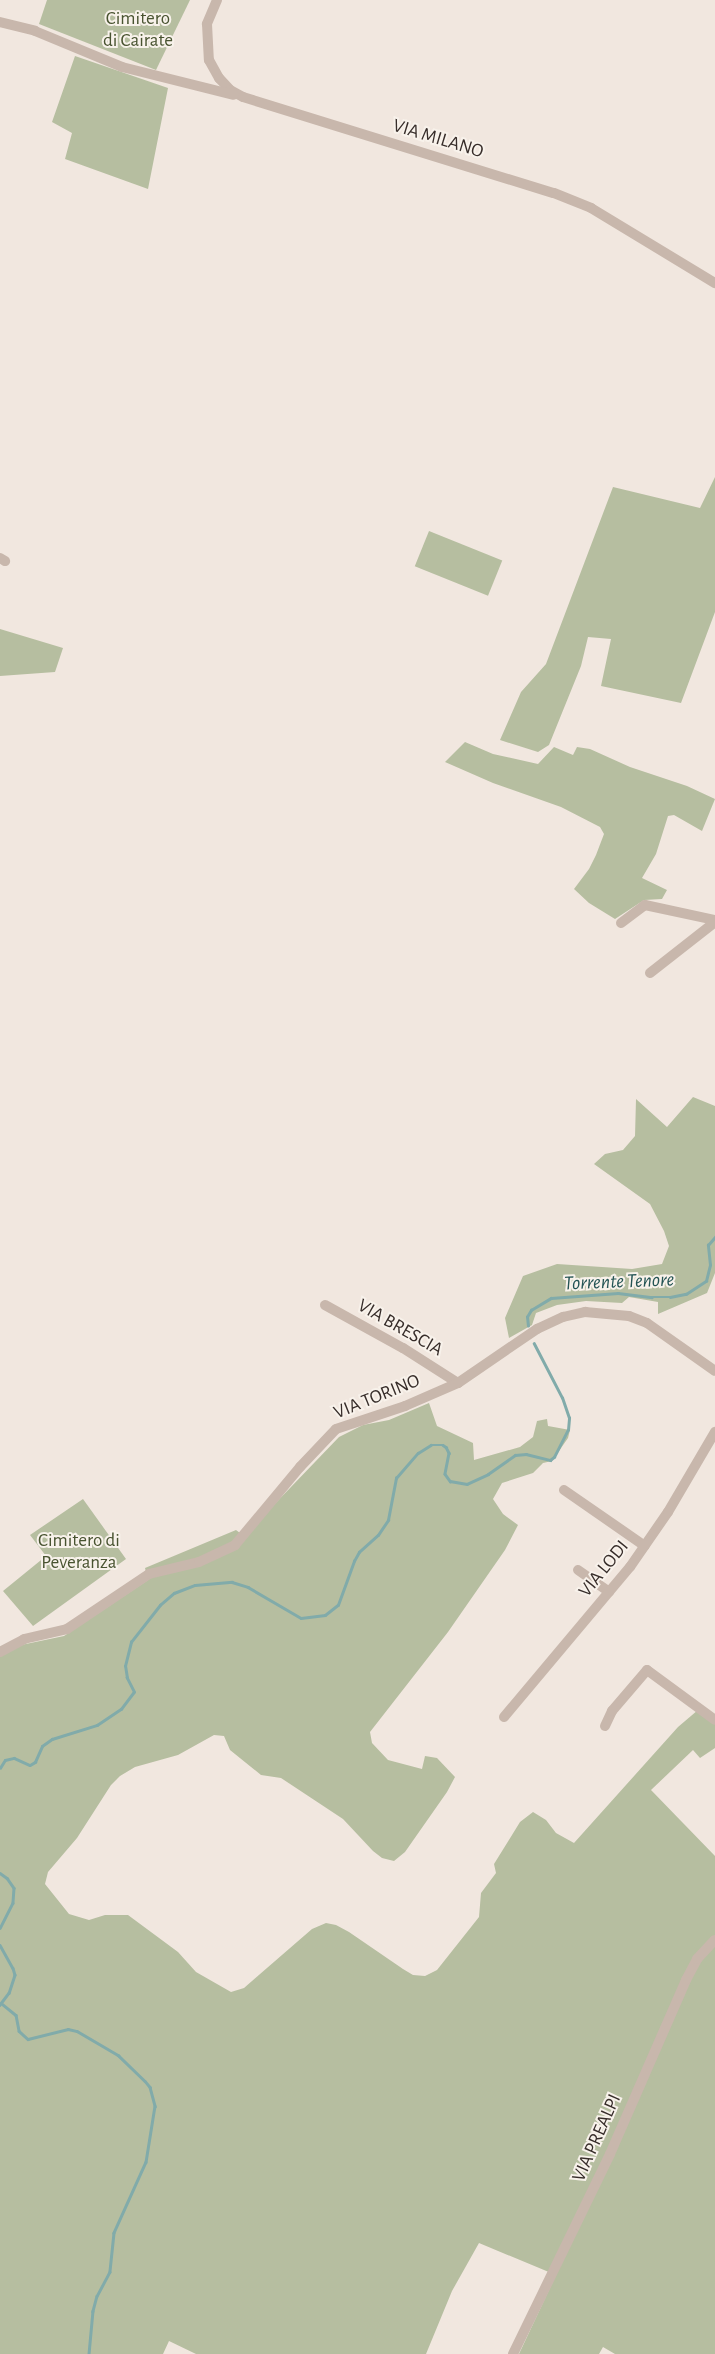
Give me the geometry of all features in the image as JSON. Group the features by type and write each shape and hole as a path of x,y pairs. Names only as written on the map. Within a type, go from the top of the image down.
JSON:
{"street":[{"name":"VIA MILANO","path":"216,0 207,24 206,45 209,60 219,78 230,90 242,97 554,193 591,208 715,283"},
{"path":"0,22 35,31 122,67 242,97"},
{"path":"205,87 219,78"},
{"path":"621,923 645,906 715,921"},
{"path":"650,973 715,921"},
{"name":"VIA BRESCIA","path":"325,1305 402,1348 458,1383"},
{"name":"VIA TORINO","path":"0,1652 24,1639 67,1629 149,1574 200,1562 220,1554 235,1545 300,1467 336,1429 405,1406 458,1383 537,1329 563,1317 585,1312 617,1314 647,1323 715,1371"},
{"name":"VIA LODI","path":"504,1718 645,1546 690,1476 715,1432"},
{"path":"564,1490 645,1546"},
{"path":"578,1570 609,1592"},
{"path":"605,1726 612,1711 647,1670 715,1720"},
{"name":"VIA PREALPI","path":"514,2354 610,2154 686,1980 697,1959 715,1940"}],"green space":[{"name":"Cimitero di Cairate","path":"47,0 190,0 156,70 39,24"},
{"path":"75,56 168,88 148,189 65,159 72,133 52,122"},
{"path":"715,477 715,612 681,703 601,686 611,639 588,637 581,666 549,745 538,752 500,740 521,692 546,664 613,487 700,508"},
{"path":"429,531 502,561 488,596 415,566"},
{"path":"0,629 63,648 55,672 0,676"},
{"path":"465,742 493,754 538,764 554,747 573,755 577,747 590,749 630,767 687,786 715,799 702,831 674,815 668,816 656,854 642,878 667,890 662,899 644,900 615,919 589,903 574,889 589,869 596,855 604,834 600,827 561,807 493,783 445,762"},
{"path":"693,1097 715,1106 715,1273 707,1293 658,1314 658,1302 629,1297 622,1303 586,1301 557,1305 536,1313 532,1325 509,1338 505,1318 523,1276 557,1264 632,1269 662,1264 669,1246 664,1231 650,1204 594,1164 605,1154 623,1150 635,1136 636,1099 667,1127"},
{"path":"429,1403 437,1426 473,1443 474,1460 520,1447 533,1437 537,1421 547,1419 548,1426 570,1430 568,1438 552,1461 543,1463 533,1473 502,1483 493,1499 503,1514 518,1525 505,1550 448,1632 370,1732 372,1743 388,1760 422,1769 425,1756 437,1758 455,1777 447,1792 405,1852 394,1861 382,1858 343,1819 281,1778 261,1775 230,1750 224,1736 214,1735 178,1755 135,1767 120,1776 111,1785 77,1838 48,1872 45,1884 69,1914 89,1920 105,1915 128,1915 178,1952 196,1972 231,1992 244,1988 312,1929 326,1923 336,1925 349,1932 413,1975 425,1976 437,1970 479,1917 481,1893 496,1873 494,1864 520,1822 533,1812 546,1820 556,1833 574,1843 678,1727 698,1710 715,1723 715,1748 700,1758 693,1750 651,1790 715,1856 715,2354 615,2354 603,2347 599,2354 519,2354 556,2275 479,2243 452,2291 426,2354 196,2354 169,2341 163,2354 0,2354 0,1655 21,1645 64,1636 148,1580 145,1568 236,1530 244,1536 339,1437 363,1425 389,1420"},
{"name":"Cimitero di Peveranza","path":"83,1499 126,1559 33,1626 3,1591 46,1556 30,1535"}],"waterway":[{"name":"Torrente Tenore","path":"528,1326 527,1317 531,1310 551,1298 618,1293 652,1297 670,1297 686,1294 706,1281 710,1265 708,1245 715,1237"},
{"name":"Torrente Tenore","path":"0,1768 5,1760 14,1758 30,1765 35,1762 42,1746 52,1739 97,1725 121,1709 134,1692 127,1678 125,1666 131,1642 160,1605 174,1593 195,1585 232,1582 248,1587 301,1618 325,1615 338,1605 359,1552 378,1535 388,1520 396,1478 418,1453 431,1445 443,1445 446,1447 449,1453 445,1474 450,1481 467,1484 488,1474 515,1455 526,1454 550,1460 554,1457 568,1430 569,1418 562,1398 534,1344"},
{"name":"Torrente Tenore","path":"0,1873 7,1878 14,1888 13,1903 0,1928"},
{"name":"Torrente Tenore","path":"0,1945 15,1975 9,1993 0,2005"},
{"path":"1,2003 16,2015 19,2031 28,2039 68,2029 77,2031 118,2055 150,2087 155,2106 146,2162 114,2233 110,2272 97,2296 93,2311 89,2354"}]}
